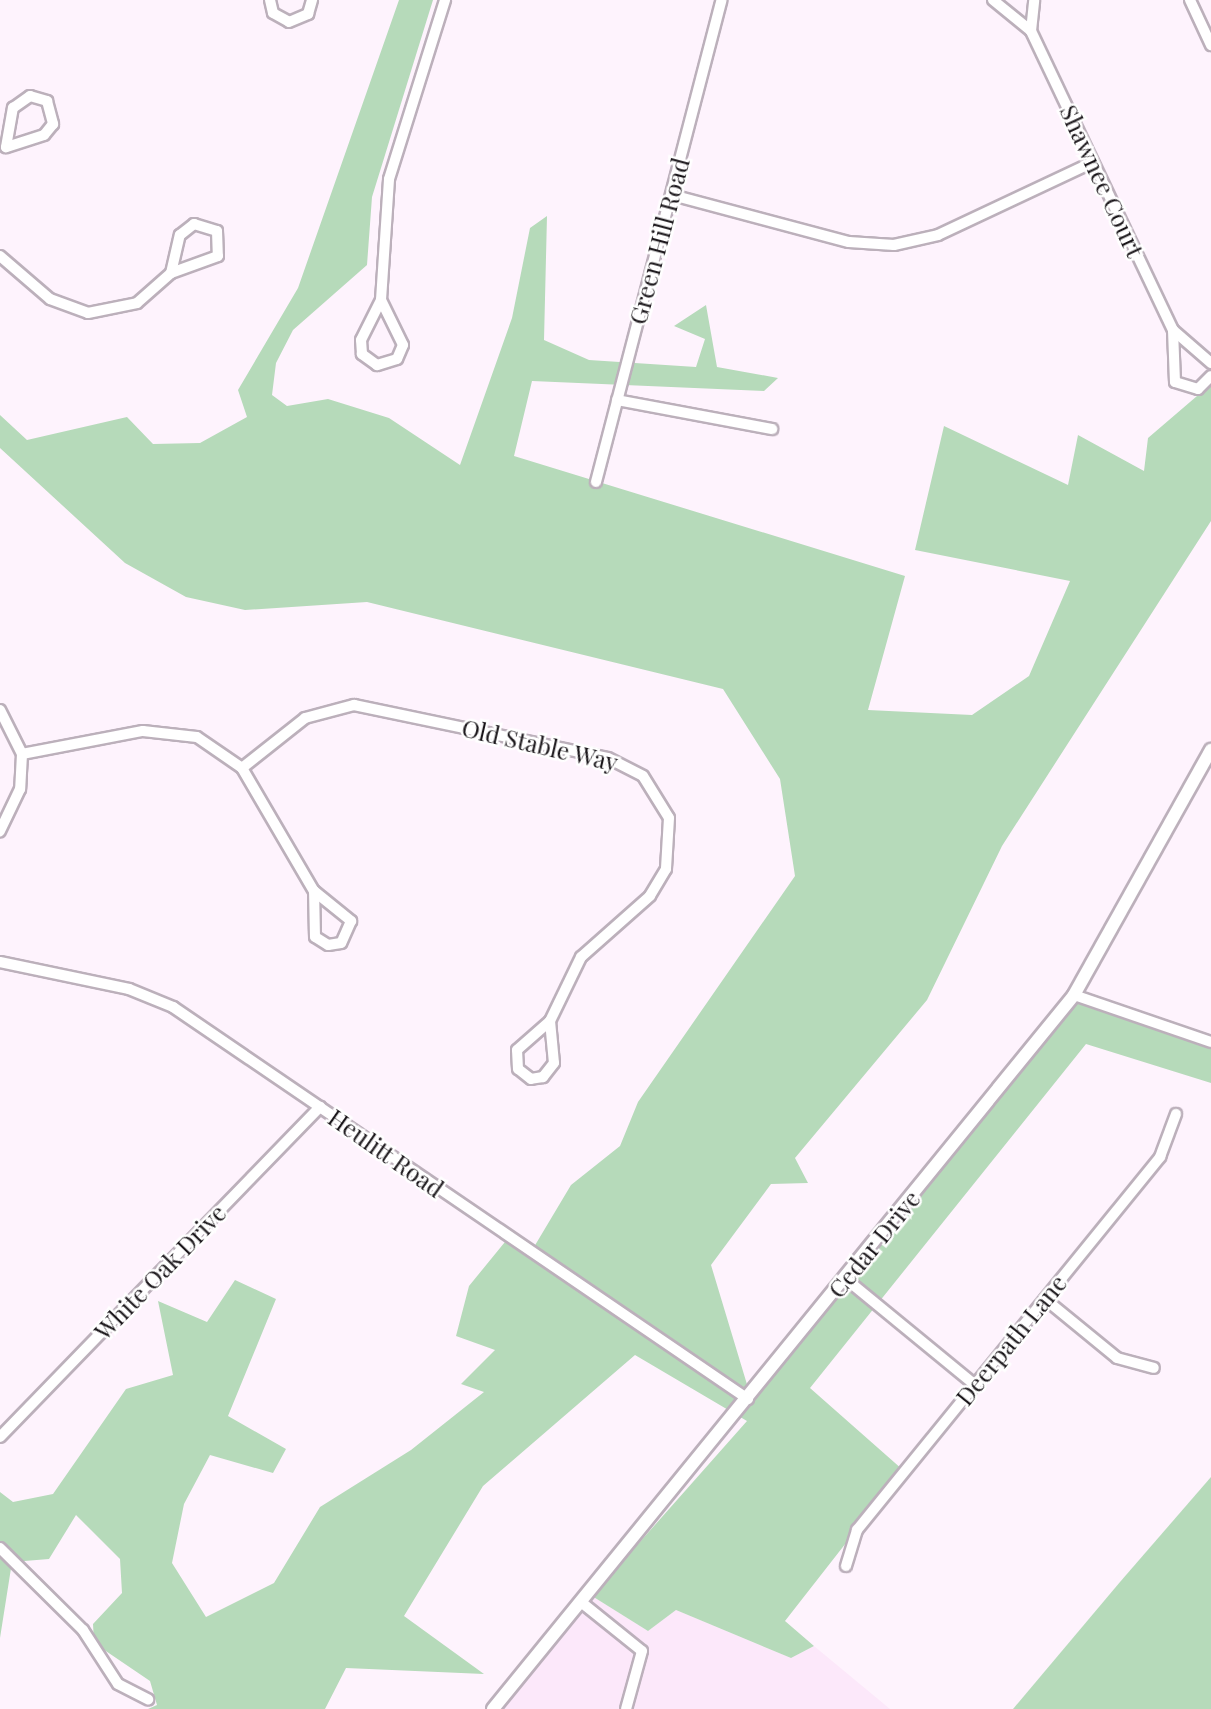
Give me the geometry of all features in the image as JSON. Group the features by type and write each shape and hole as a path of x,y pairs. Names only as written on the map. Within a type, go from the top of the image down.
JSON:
{"street":[{"path":"270,0 273,13 289,22 308,14 312,0"},
{"path":"381,300 403,341 397,359 385,365 370,362 360,346 381,300 388,179 445,0"},
{"name":"Green Hill Road","path":"596,482 722,0"},
{"name":"Shawnee Court","path":"993,0 1031,32 1093,162 1173,330 1175,382 1198,389 1211,376"},
{"path":"1031,32 1034,0"},
{"path":"1190,0 1211,46"},
{"path":"35,96 47,101 54,119 50,130 3,150 17,102 35,96"},
{"path":"671,195 849,242 894,245 938,235 1093,162"},
{"path":"0,256 50,299 88,313 137,303 171,273 213,261 220,250 217,231 200,223 184,229 171,273"},
{"name":"Shawnee Court","path":"1173,330 1211,363"},
{"path":"617,400 772,429"},
{"name":"Old Stable Way","path":"242,768 305,718 354,705 608,758 643,776 669,818 666,869 650,896 581,957 550,1021"},
{"path":"0,710 22,754 20,789 0,831"},
{"path":"22,754 158,730 197,737 242,768 314,891 351,921 341,943 328,946 315,937 314,891"},
{"name":"Cedar Drive","path":"494,1709 1074,995 1211,750"},
{"name":"Heulitt Road","path":"0,962 158,999 748,1399"},
{"path":"1074,995 1211,1042"},
{"path":"550,1021 554,1063 543,1077 531,1079 518,1069 517,1051 550,1021"},
{"name":"White Oak Drive","path":"0,1437 320,1107"},
{"name":"Deerpath Lane","path":"846,1566 857,1530 1160,1157 1176,1114"},
{"path":"846,1279 975,1385"},
{"path":"1045,1299 1117,1358 1154,1368"},
{"path":"0,1548 83,1630 118,1684 148,1699"},
{"path":"581,1602 642,1651 626,1709"}],"shaded area":[{"path":"592,1596 648,1631 676,1610 791,1658 814,1646 890,1709 501,1709"}],"green space":[{"path":"399,0 433,0 372,197 367,265 293,330 276,363 272,395 287,406 328,399 389,418 460,465 512,318 530,228 547,216 544,340 589,360 696,367 705,339 674,326 706,305 717,367 778,378 764,391 532,381 514,456 905,576 868,710 972,715 1029,676 1070,581 915,550 944,426 1068,485 1078,435 1144,471 1148,438 1211,384 1211,521 1002,846 927,1000 795,1158 808,1183 771,1184 711,1265 749,1391 1069,994 1211,1040 1211,1083 1086,1044 810,1388 903,1470 785,1621 814,1646 791,1658 676,1610 648,1631 592,1596 747,1421 635,1355 483,1486 404,1616 484,1674 346,1668 325,1709 148,1709 157,1705 150,1681 94,1643 93,1624 122,1593 120,1559 76,1515 49,1559 12,1562 0,1638 0,1492 13,1502 53,1494 126,1389 173,1375 158,1301 207,1322 235,1280 276,1299 228,1416 286,1449 273,1473 210,1455 184,1504 172,1563 206,1617 274,1583 320,1507 411,1450 484,1392 461,1384 495,1350 456,1336 469,1286 509,1237 531,1252 571,1185 620,1146 638,1102 795,876 780,779 723,689 367,602 245,610 186,597 125,563 0,448 0,415 27,440 127,417 153,444 200,443 247,417 238,390 298,288"},
{"path":"1211,1477 1211,1709 1013,1709 1120,1582"}]}
